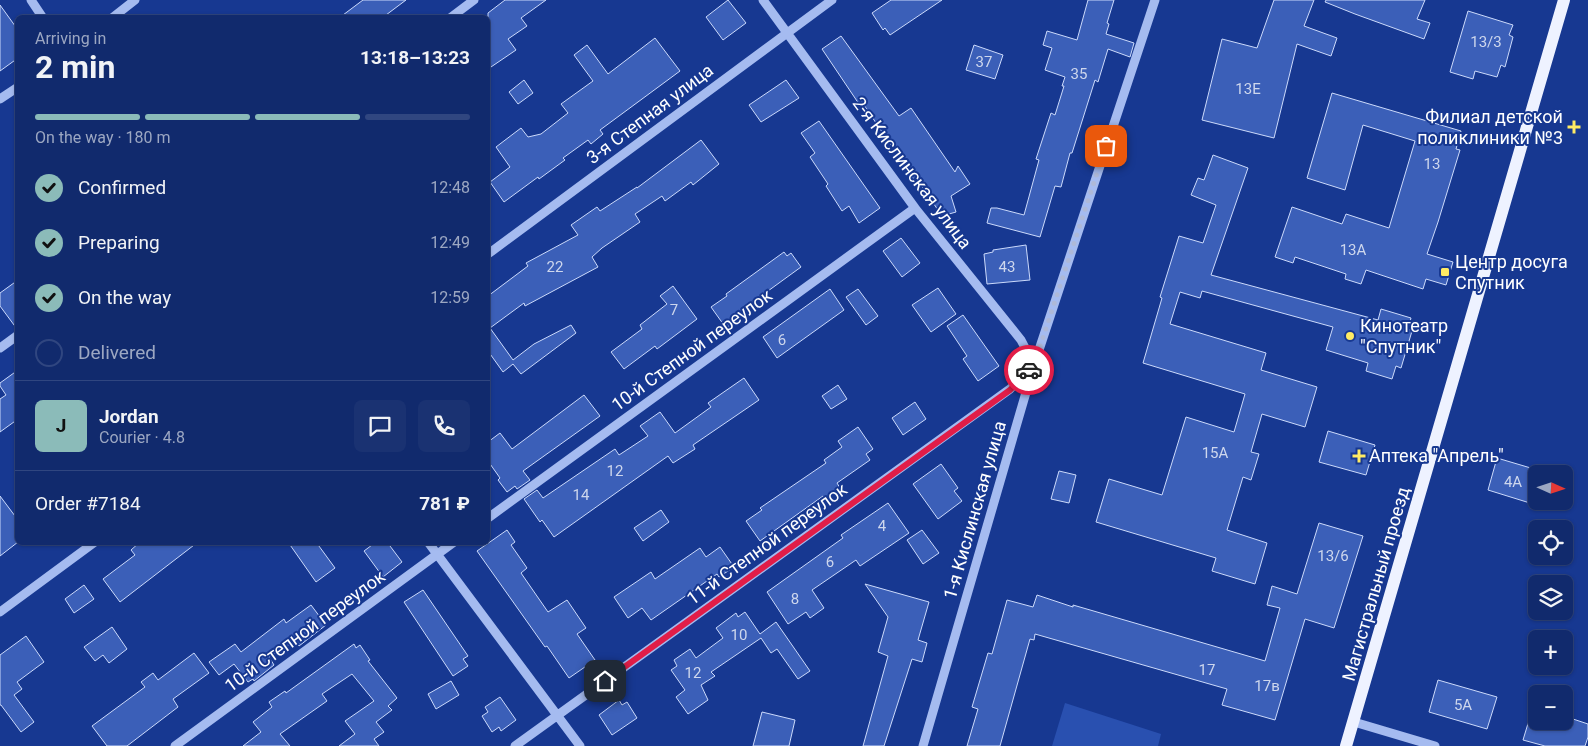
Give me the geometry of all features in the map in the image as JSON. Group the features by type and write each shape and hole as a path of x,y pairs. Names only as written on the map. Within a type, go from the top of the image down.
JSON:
{"main road":[{"name":"Магистральный проезд","path":"1346,746 1564,0"}],"street":[{"path":"31,0 41,15"},
{"path":"116,15 135,0"},
{"path":"454,15 474,0"},
{"name":"2-я Кислинская улица","path":"763,0 915,208 1021,340 1034,365"},
{"name":"3-я Степная улица","path":"490,253 832,0"},
{"name":"1-я Кислинская улица","path":"923,746 1034,365 1155,0"},
{"path":"0,100 15,89"},
{"name":"10-й Степной переулок","path":"490,517 915,208"},
{"path":"0,348 15,337"},
{"name":"11-й Степной переулок","path":"515,746 1010,390 1034,365"},
{"path":"0,612 91,545"},
{"path":"430,545 580,746"},
{"name":"10-й Степной переулок","path":"175,746 450,545"},
{"path":"1354,722 1435,746"}],"shaded area":[{"path":"1065,703 1161,734 1158,746 1052,746"}],"building":[{"path":"363,0 406,0 386,15 343,15"},
{"path":"505,0 546,0 521,18 527,26 508,39 516,50 490,68 490,15 488,13"},
{"path":"728,0 746,23 723,40 706,17"},
{"path":"891,0 942,0 890,35 885,28 883,30 872,13"},
{"path":"1088,0 1114,0 1107,23 1109,24 1106,34 1134,43 1130,57 1108,49 1098,82 1095,80 1072,153 1070,153 1061,187 1055,186 1040,237 987,223 991,208 1024,215 1039,160 1036,159 1051,113 1055,115 1064,86 1062,86 1065,77 1045,70 1052,48 1043,45 1047,31 1077,40"},
{"path":"1274,0 1314,0 1304,26 1337,38 1331,56 1297,44 1274,138 1202,120 1222,39 1257,48"},
{"path":"1326,0 1425,0 1417,19 1430,23 1424,39 1355,14 1325,2"},
{"path":"0,5 15,26 15,60 0,71"},
{"path":"1468,11 1513,25 1509,35 1513,37 1505,67 1501,65 1497,77 1475,71 1473,79 1450,72"},
{"path":"841,36 899,116 911,108 955,172 958,166 970,184 951,196 956,212 942,216 917,179 915,181 864,105 861,107 822,49"},
{"path":"655,38 680,71 600,130 603,134 591,144 588,140 563,158 565,160 504,202 490,182 510,167 496,147 521,128 528,137 541,134 568,113 561,104 593,81 574,55 587,45 608,74"},
{"path":"974,45 1003,55 995,79 966,70"},
{"path":"524,80 533,93 518,104 509,92"},
{"path":"786,80 799,98 761,122 749,105"},
{"path":"1332,93 1461,131 1456,149 1460,150 1427,254 1453,262 1446,285 1426,279 1423,289 1366,270 1361,284 1345,279 1346,274 1295,257 1293,263 1275,257 1292,207 1342,224 1346,214 1389,228 1415,141 1363,125 1345,190 1307,178"},
{"path":"819,121 880,208 859,223 849,206 842,211 826,186 828,184 810,157 815,153 801,133"},
{"path":"701,140 719,164 693,185 691,182 665,201 662,196 635,214 640,222 592,257 598,267 525,306 524,303 490,328 490,294 528,266 526,263 578,235 571,225 597,207 600,211 637,188"},
{"path":"1213,155 1248,168 1211,275 1378,320 1381,309 1411,318 1408,329 1412,331 1401,368 1396,366 1392,379 1366,371 1368,363 1326,350 1333,327 1202,291 1200,298 1180,292 1170,324 1266,353 1261,370 1317,387 1305,427 1262,414 1251,452 1259,454 1251,480 1243,477 1227,530 1267,543 1255,584 1212,571 1216,558 1096,522 1109,479 1162,495 1186,417 1234,432 1245,394 1143,363 1162,298 1160,297 1179,236 1203,243 1216,205 1191,195 1198,178 1204,180"},
{"path":"901,238 920,263 902,277 883,251"},
{"path":"1026,245 1030,280 987,284 984,254 993,252 993,250"},
{"path":"784,252 787,256 791,253 801,267 746,307 749,312 726,328 711,307"},
{"path":"15,282 15,326 0,306 0,293"},
{"path":"673,286 697,319 657,349 655,346 624,369 611,352 642,329 640,325 667,304 660,296"},
{"path":"938,288 956,314 931,332 912,305"},
{"path":"830,289 844,310 777,358 763,337"},
{"path":"858,289 878,316 866,325 846,297"},
{"path":"963,315 999,366 978,381 963,359 967,356 947,326"},
{"path":"571,325 576,333 521,374 513,364 503,372 490,354 490,328 513,360 534,344"},
{"path":"15,372 15,421 0,432 0,399 6,395 0,383"},
{"path":"744,378 759,400 693,445 695,449 673,463 668,456 554,537 542,520 540,522 524,499 537,490 543,498 615,449 619,455 648,436 640,426 660,412 675,433 711,407 708,403"},
{"path":"838,385 847,399 831,409 822,396"},
{"path":"584,395 600,416 523,471 530,480 517,489 515,486 507,492 498,480 500,478 490,464 490,440 500,433 512,449"},
{"path":"915,402 926,419 903,435 892,418"},
{"path":"858,427 873,449 866,454 870,460 837,483 840,488 825,499 823,496 760,541 746,521 762,510 760,508 826,463 824,460 842,447 838,441"},
{"path":"1328,431 1375,445 1366,475 1319,462"},
{"path":"1497,458 1528,467 1528,502 1488,490"},
{"path":"941,464 958,488 954,491 962,501 938,519 913,484"},
{"path":"1059,471 1076,475 1069,503 1051,499"},
{"path":"0,496 15,516 15,544 0,556"},
{"path":"888,503 909,533 860,566 856,560 812,590 824,608 810,618 806,612 788,624 767,592 843,538 841,535"},
{"path":"661,510 669,522 643,541 634,528"},
{"path":"1319,523 1363,536 1334,628 1305,619 1275,720 1222,705 1227,689 1035,634 1034,640 1030,639 1000,746 967,746 978,709 972,707 988,653 992,654 1007,600 1033,607 1037,595 1073,607 1073,605 1265,661 1280,608 1267,605 1272,586 1297,594"},
{"path":"507,530 515,542 511,545 527,568 521,573 548,612 567,600 586,628 577,634 595,660 569,678 477,551 486,545 490,545 490,542"},
{"path":"922,530 939,553 923,564 907,540"},
{"path":"137,545 194,545 120,602 103,579 135,555 131,550"},
{"path":"290,545 318,545 335,568 316,582"},
{"path":"372,545 389,545 402,562 383,577 364,551"},
{"path":"720,547 734,567 719,577 717,574 651,620 642,608 628,618 614,597 651,572 655,579 700,548 706,557"},
{"path":"865,584 929,602 918,640 927,643 922,662 912,659 884,746 863,746 888,656 878,652 888,617"},
{"path":"84,585 94,599 74,613 65,599"},
{"path":"423,590 468,656 463,659 468,666 453,676 404,602"},
{"path":"311,605 326,625 299,646 295,641 269,657 274,665 254,681 253,679 248,682 234,664 219,675 209,662 235,644 241,652 284,619 286,623"},
{"path":"745,612 760,634 776,622 810,671 798,679 777,649 771,653 761,638 711,672 715,676 701,685 708,700 688,714 676,697 685,690 671,670 677,666 674,660 690,649 696,658 723,638 716,628 736,613 738,617"},
{"path":"112,627 127,649 109,663 103,655 95,661 84,647"},
{"path":"26,636 44,662 17,682 22,689 14,695 34,722 21,732 0,705 0,655"},
{"path":"354,644 356,648 360,645 370,660 368,661 397,698 388,706 392,710 376,722 384,732 374,739 379,746 339,746 355,734 345,721 374,701 352,674 322,694 327,701 280,734 290,746 243,746 261,732 253,722 272,707 269,702 285,691 286,693"},
{"path":"194,653 209,673 173,699 178,707 127,746 107,746 92,726 145,687 141,682 153,673 158,680"},
{"path":"1438,680 1497,697 1487,729 1429,712"},
{"path":"451,681 459,695 436,709 428,694"},
{"path":"500,697 516,720 501,731 499,727 492,732 482,716 488,712 485,707"},
{"path":"619,700 622,705 627,702 637,718 612,735 599,715"},
{"path":"762,712 795,720 789,746 753,746"},
{"path":"1573,719 1588,724 1588,737 1585,746 1545,746 1523,740 1528,724 1528,730 1573,730"}],"way so far":[{"path":"1029,370 1034,365 1106,146"}],"place":[{"name":"Филиал детской поликлиники №3","path":"1574,127"},
{"name":"Центр досуга Спутник","path":"1445,272"},
{"name":"Кинотеатр \"Спутник\"","path":"1350,336"},
{"name":"Аптека \"Апрель\"","path":"1359,456"}],"route":[{"path":"605,681 1010,390 1029,370"}]}
